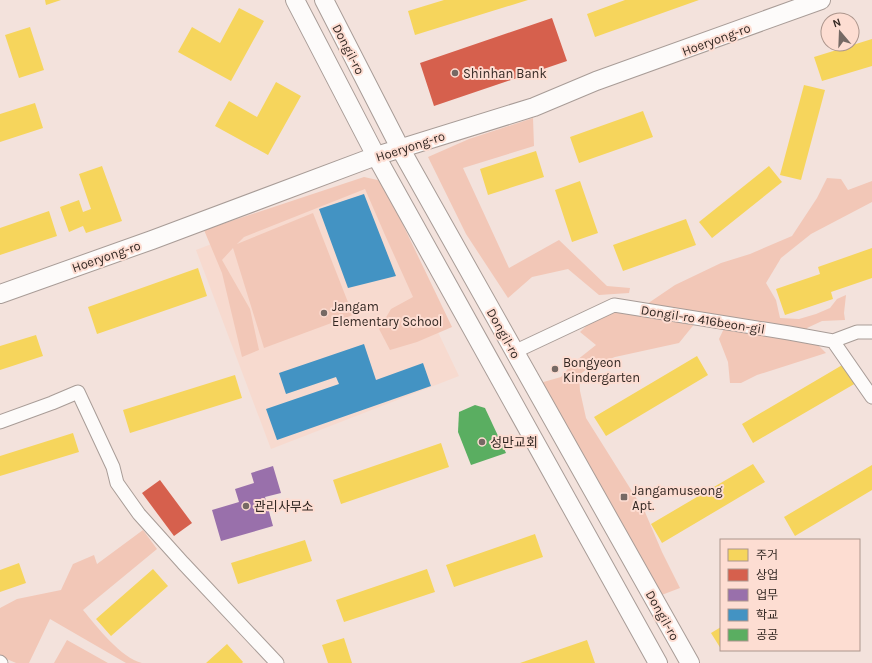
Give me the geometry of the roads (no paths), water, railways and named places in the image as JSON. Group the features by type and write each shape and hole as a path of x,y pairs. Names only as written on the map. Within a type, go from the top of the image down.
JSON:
{"street":[{"name":"Dongil-ro","path":"295,0 376,156 658,663"},
{"name":"Dongil-ro","path":"324,0 400,148 690,663"},
{"name":"Hoeryong-ro","path":"0,294 152,240 376,156 534,107 596,81 821,0"},
{"name":"Dongil-ro 416beon-gil","path":"514,352 614,305 833,341"},
{"path":"872,332 857,332 833,341 872,397"},
{"path":"0,422 52,404 78,392 114,467 117,483 139,514 183,564 277,663"}],"place":[{"name":"Shinhan Bank","path":"455,73"},
{"name":"Jangam Elementary School","path":"324,313"},
{"name":"Bongyeon Kindergarten","path":"555,369"},
{"name":"성만교회","path":"482,442"},
{"name":"Jangamuseong Apt.","path":"624,497"},
{"name":"관리사무소","path":"246,506"}]}
